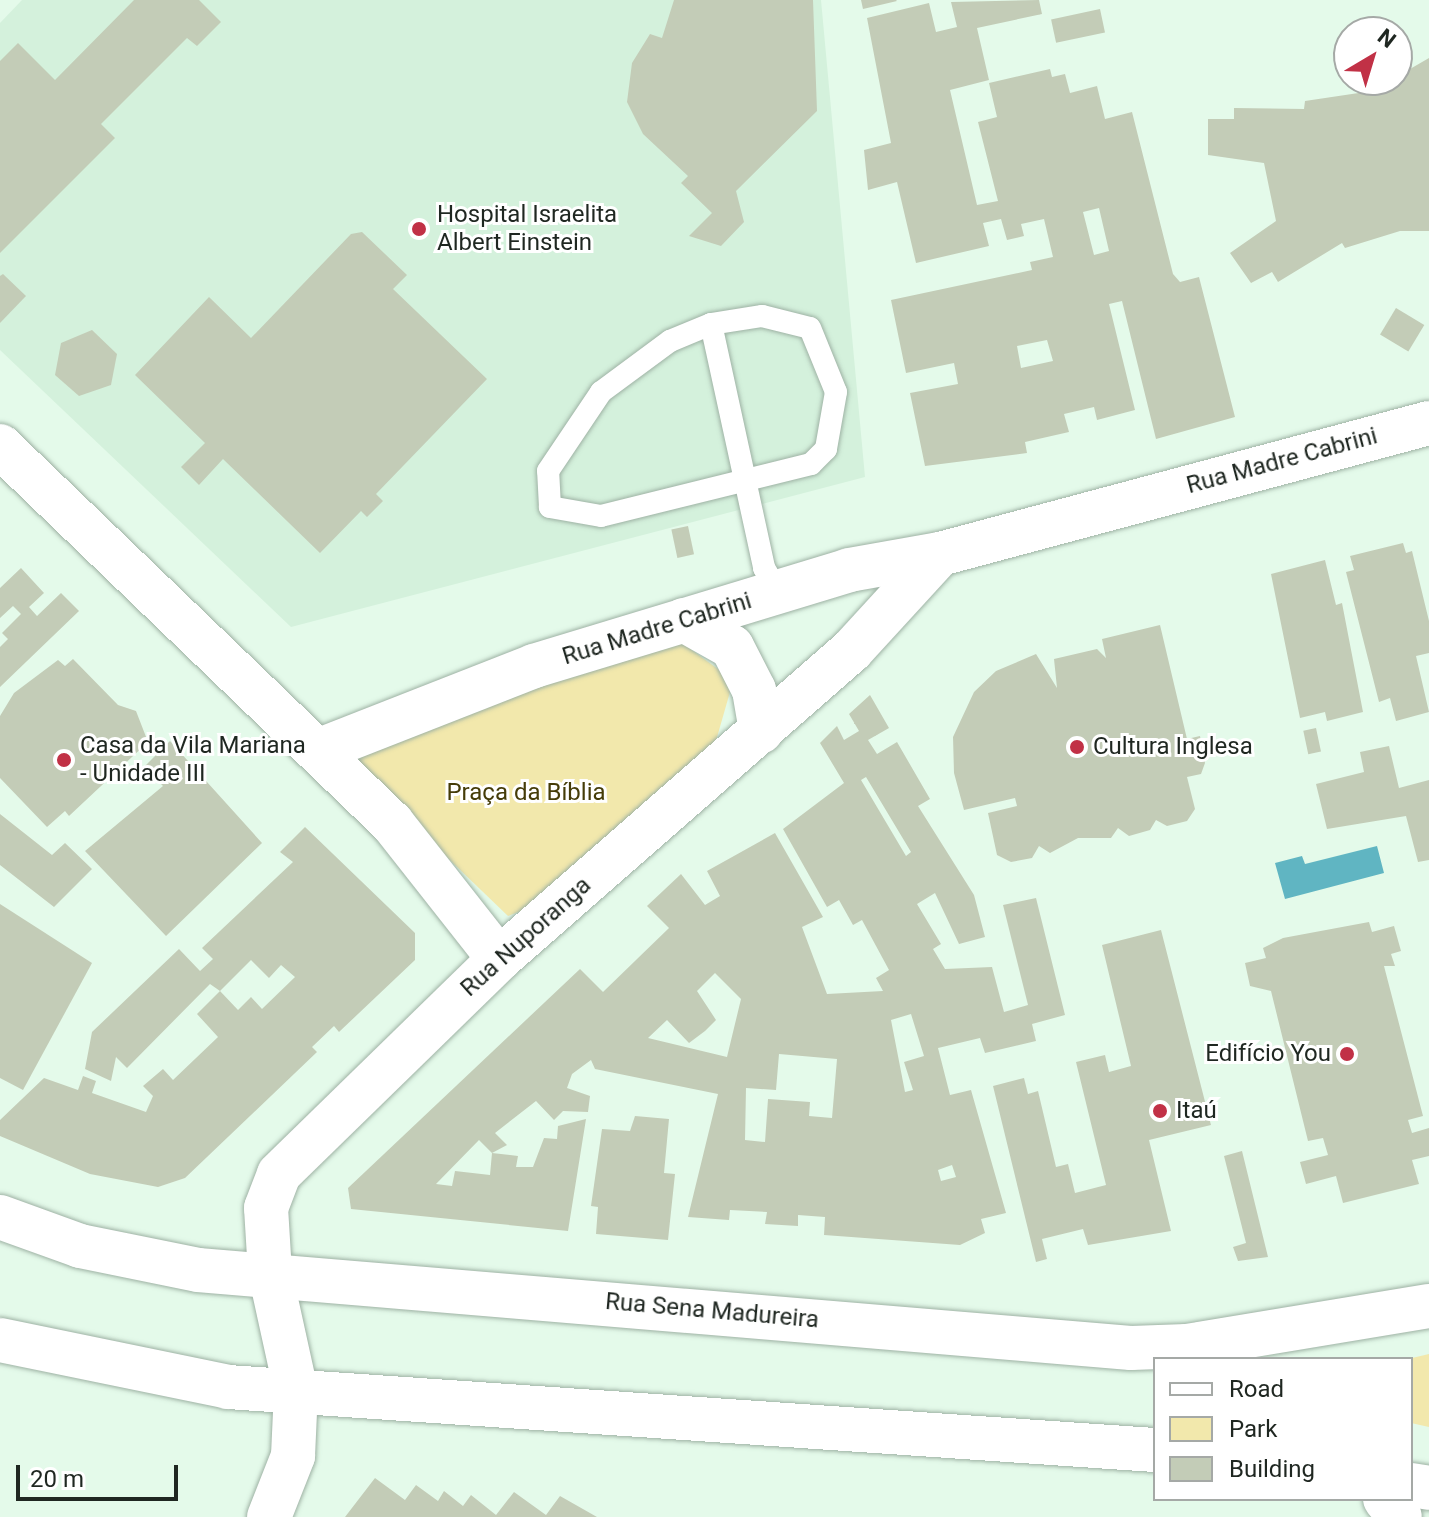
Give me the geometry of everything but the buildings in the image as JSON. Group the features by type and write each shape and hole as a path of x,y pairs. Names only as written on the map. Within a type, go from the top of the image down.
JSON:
{"street":[{"name":"Rua Madre Cabrini","path":"320,750 534,666 778,591 940,554 1429,423"},
{"path":"0,446 320,750 392,823 499,959"},
{"name":"Rua Nuporanga","path":"269,1517 293,1456 296,1391 270,1273 266,1208 279,1174 499,959 852,650 940,554"},
{"path":"684,620 732,647 754,690 761,731"},
{"name":"Rua Sena Madureira","path":"0,1217 80,1246 198,1270 270,1273 1131,1348 1187,1346 1429,1306"},
{"path":"0,1340 228,1387 1153,1450"},
{"path":"1387,1501 1400,1517"}],"lane":[{"path":"762,316 810,328 836,392 826,449 811,464 601,516 550,507 548,471 601,392 670,341 711,324 762,316"},
{"path":"711,324 748,482 764,568 778,591"}],"shaded area":[{"name":"Hospital Israelita Albert Einstein","path":"22,0 821,0 865,477 291,627 0,350 0,23"}],"green space":[{"name":"Praça da Bíblia","path":"678,640 722,672 730,692 707,772 557,897 508,916 404,816 357,759 413,730"},
{"path":"1429,1354 1429,1427 1413,1423 1413,1358"}],"water":[{"path":"1377,846 1384,873 1285,899 1275,863 1302,856 1305,864"}],"place":[{"name":"Hospital Israelita Albert Einstein","path":"419,229"},
{"name":"Cultura Inglesa","path":"1077,747"},
{"name":"Casa da Vila Mariana - Unidade III","path":"64,760"},
{"name":"Edifício You","path":"1347,1054"},
{"name":"Itaú","path":"1160,1111"}]}
